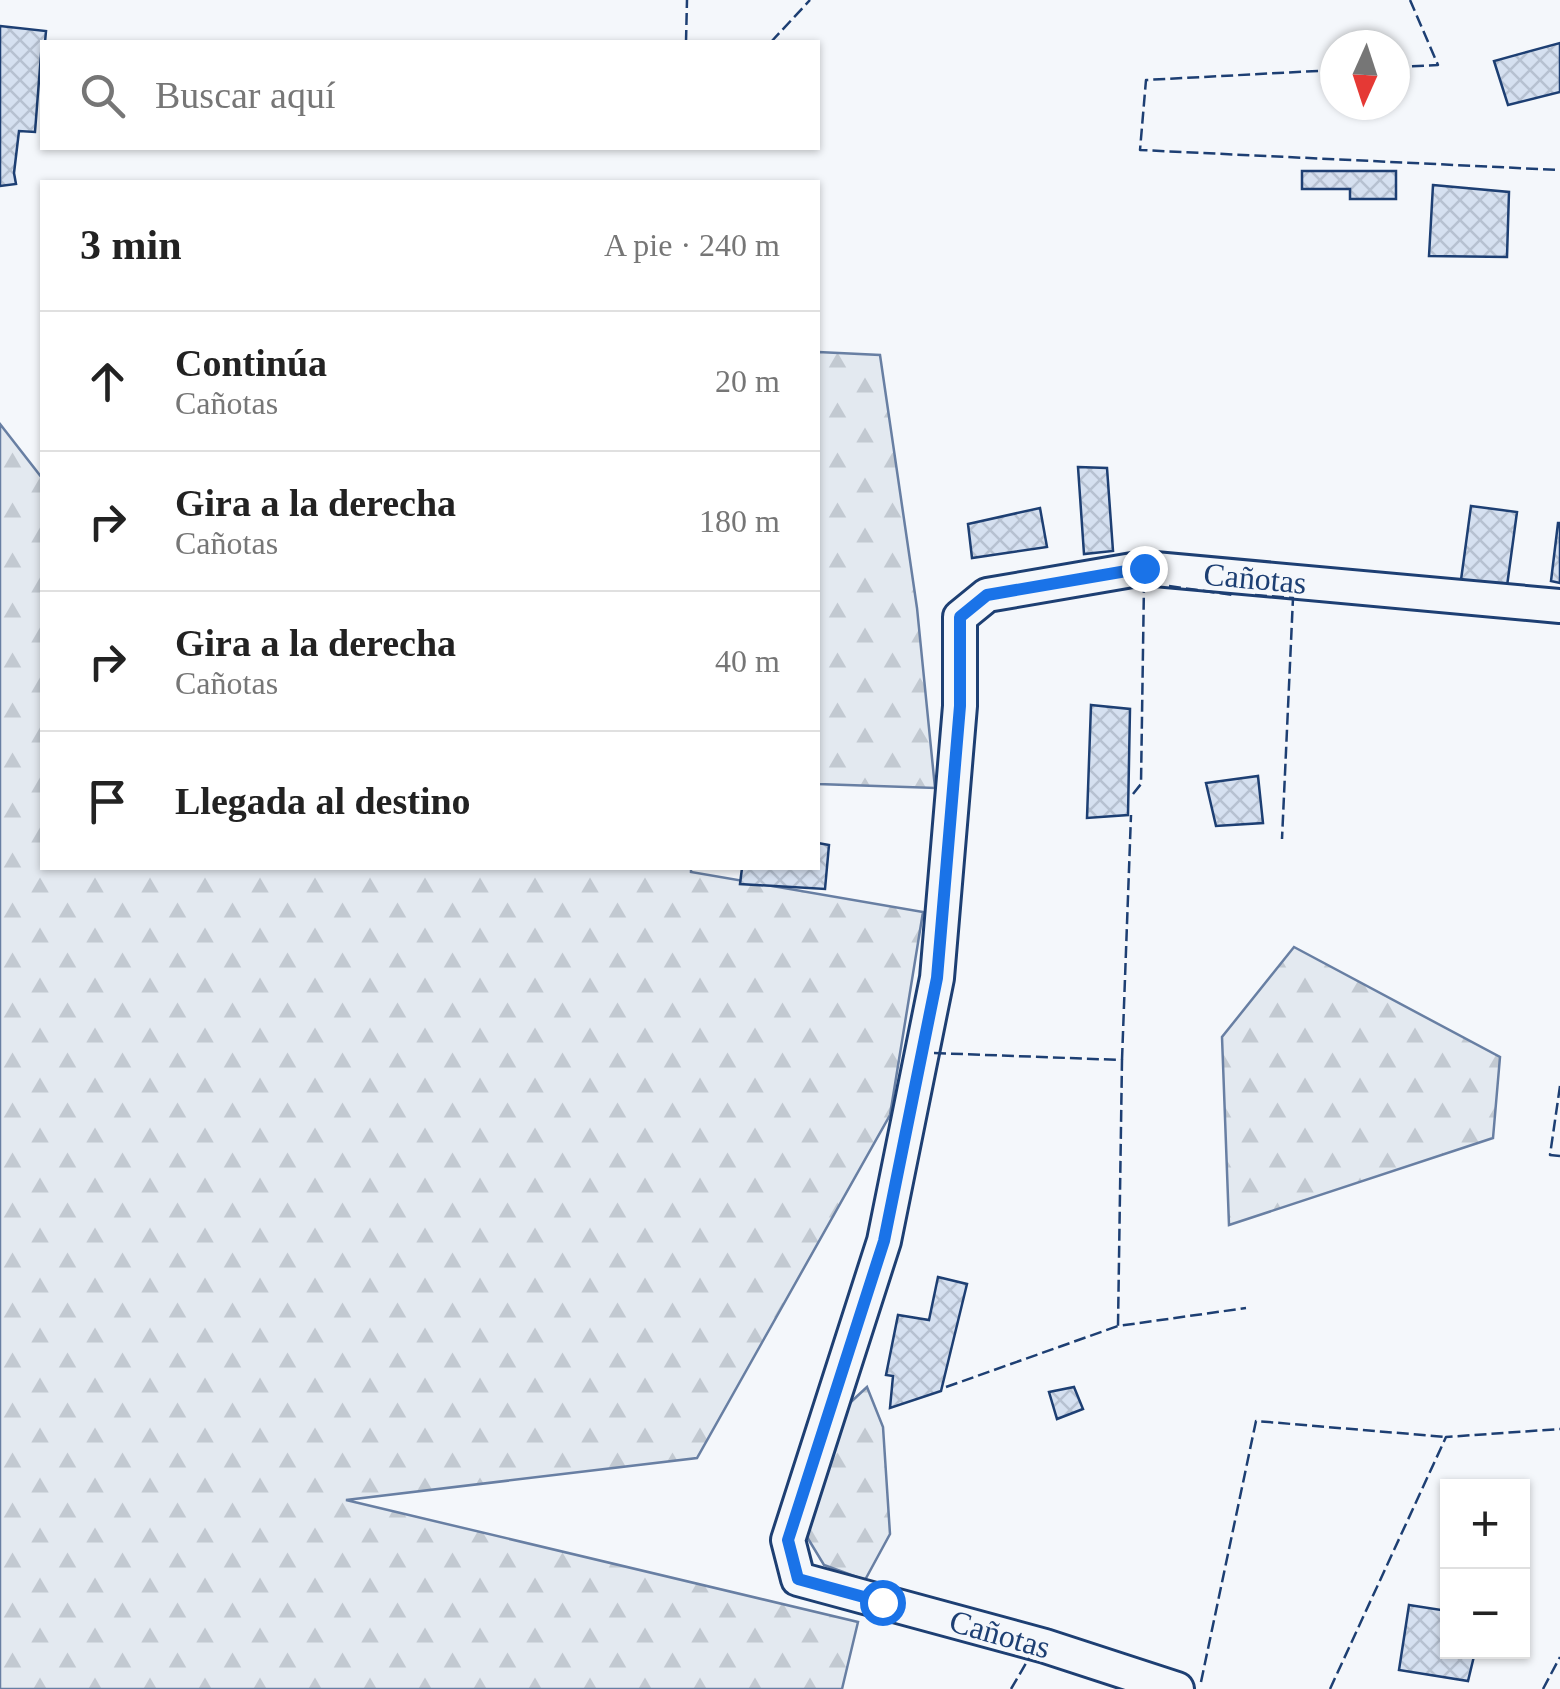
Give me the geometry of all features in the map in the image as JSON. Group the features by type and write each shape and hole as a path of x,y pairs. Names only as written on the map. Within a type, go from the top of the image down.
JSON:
{"street":[{"name":"Cañotas","path":"1177,1689 1045,1646 798,1579 788,1540 884,1241 937,978 960,706 960,617 987,595 1144,568 1560,606"}],"green space":[{"path":"820,352 880,355 917,608 935,788 820,784"},
{"path":"0,424 40,475 40,870 691,870 923,912 890,1115 697,1458 346,1500 858,1622 842,1689 0,1689"},
{"path":"1294,947 1500,1057 1493,1138 1229,1225 1222,1037"},
{"path":"867,1387 883,1427 890,1534 865,1580 824,1565 804,1532 839,1413"}],"building":[{"path":"0,26 46,31 45,40 40,40 35,132 19,131 16,184 0,186"},
{"path":"1560,43 1560,92 1508,105 1494,61"},
{"path":"1302,171 1396,171 1396,199 1350,199 1350,189 1302,189"},
{"path":"1433,185 1509,192 1507,257 1429,256"},
{"path":"1078,467 1107,468 1113,551 1084,554"},
{"path":"1471,506 1517,512 1507,586 1461,580"},
{"path":"1040,508 1047,547 972,558 968,524"},
{"path":"1560,523 1560,583 1551,581"},
{"path":"1091,705 1130,709 1128,815 1087,818"},
{"path":"1258,776 1263,823 1216,826 1206,783"},
{"path":"820,843 829,845 825,889 740,884 742,870 820,870"},
{"path":"938,1277 967,1284 941,1391 890,1408 893,1376 886,1375 898,1315 929,1320"},
{"path":"1074,1387 1083,1409 1057,1419 1049,1392"},
{"path":"1409,1605 1440,1610 1440,1659 1473,1659 1468,1681 1399,1670"}],"fence":[{"path":"686,40 687,0"},
{"path":"773,40 810,0"},
{"path":"1410,0 1438,65 1410,66"},
{"path":"1320,71 1146,80 1140,150 1560,170"},
{"path":"1133,794 1141,784 1144,583 1149,583"},
{"path":"1169,586 1233,595"},
{"path":"1255,595 1293,598 1282,839"},
{"path":"1122,1060 1131,815"},
{"path":"934,1053 1122,1060 1118,1326 1246,1308"},
{"path":"1560,1086 1550,1155 1560,1156"},
{"path":"946,1387 1118,1326"},
{"path":"1201,1682 1256,1421 1446,1437"},
{"path":"1330,1689 1446,1437 1560,1429"},
{"path":"1011,1689 1032,1653 1035,1654"},
{"path":"1543,1689 1560,1657"}],"route":[{"path":"882,1602 798,1579 788,1540 884,1241 937,978 960,706 960,617 987,595 1144,568"}]}
